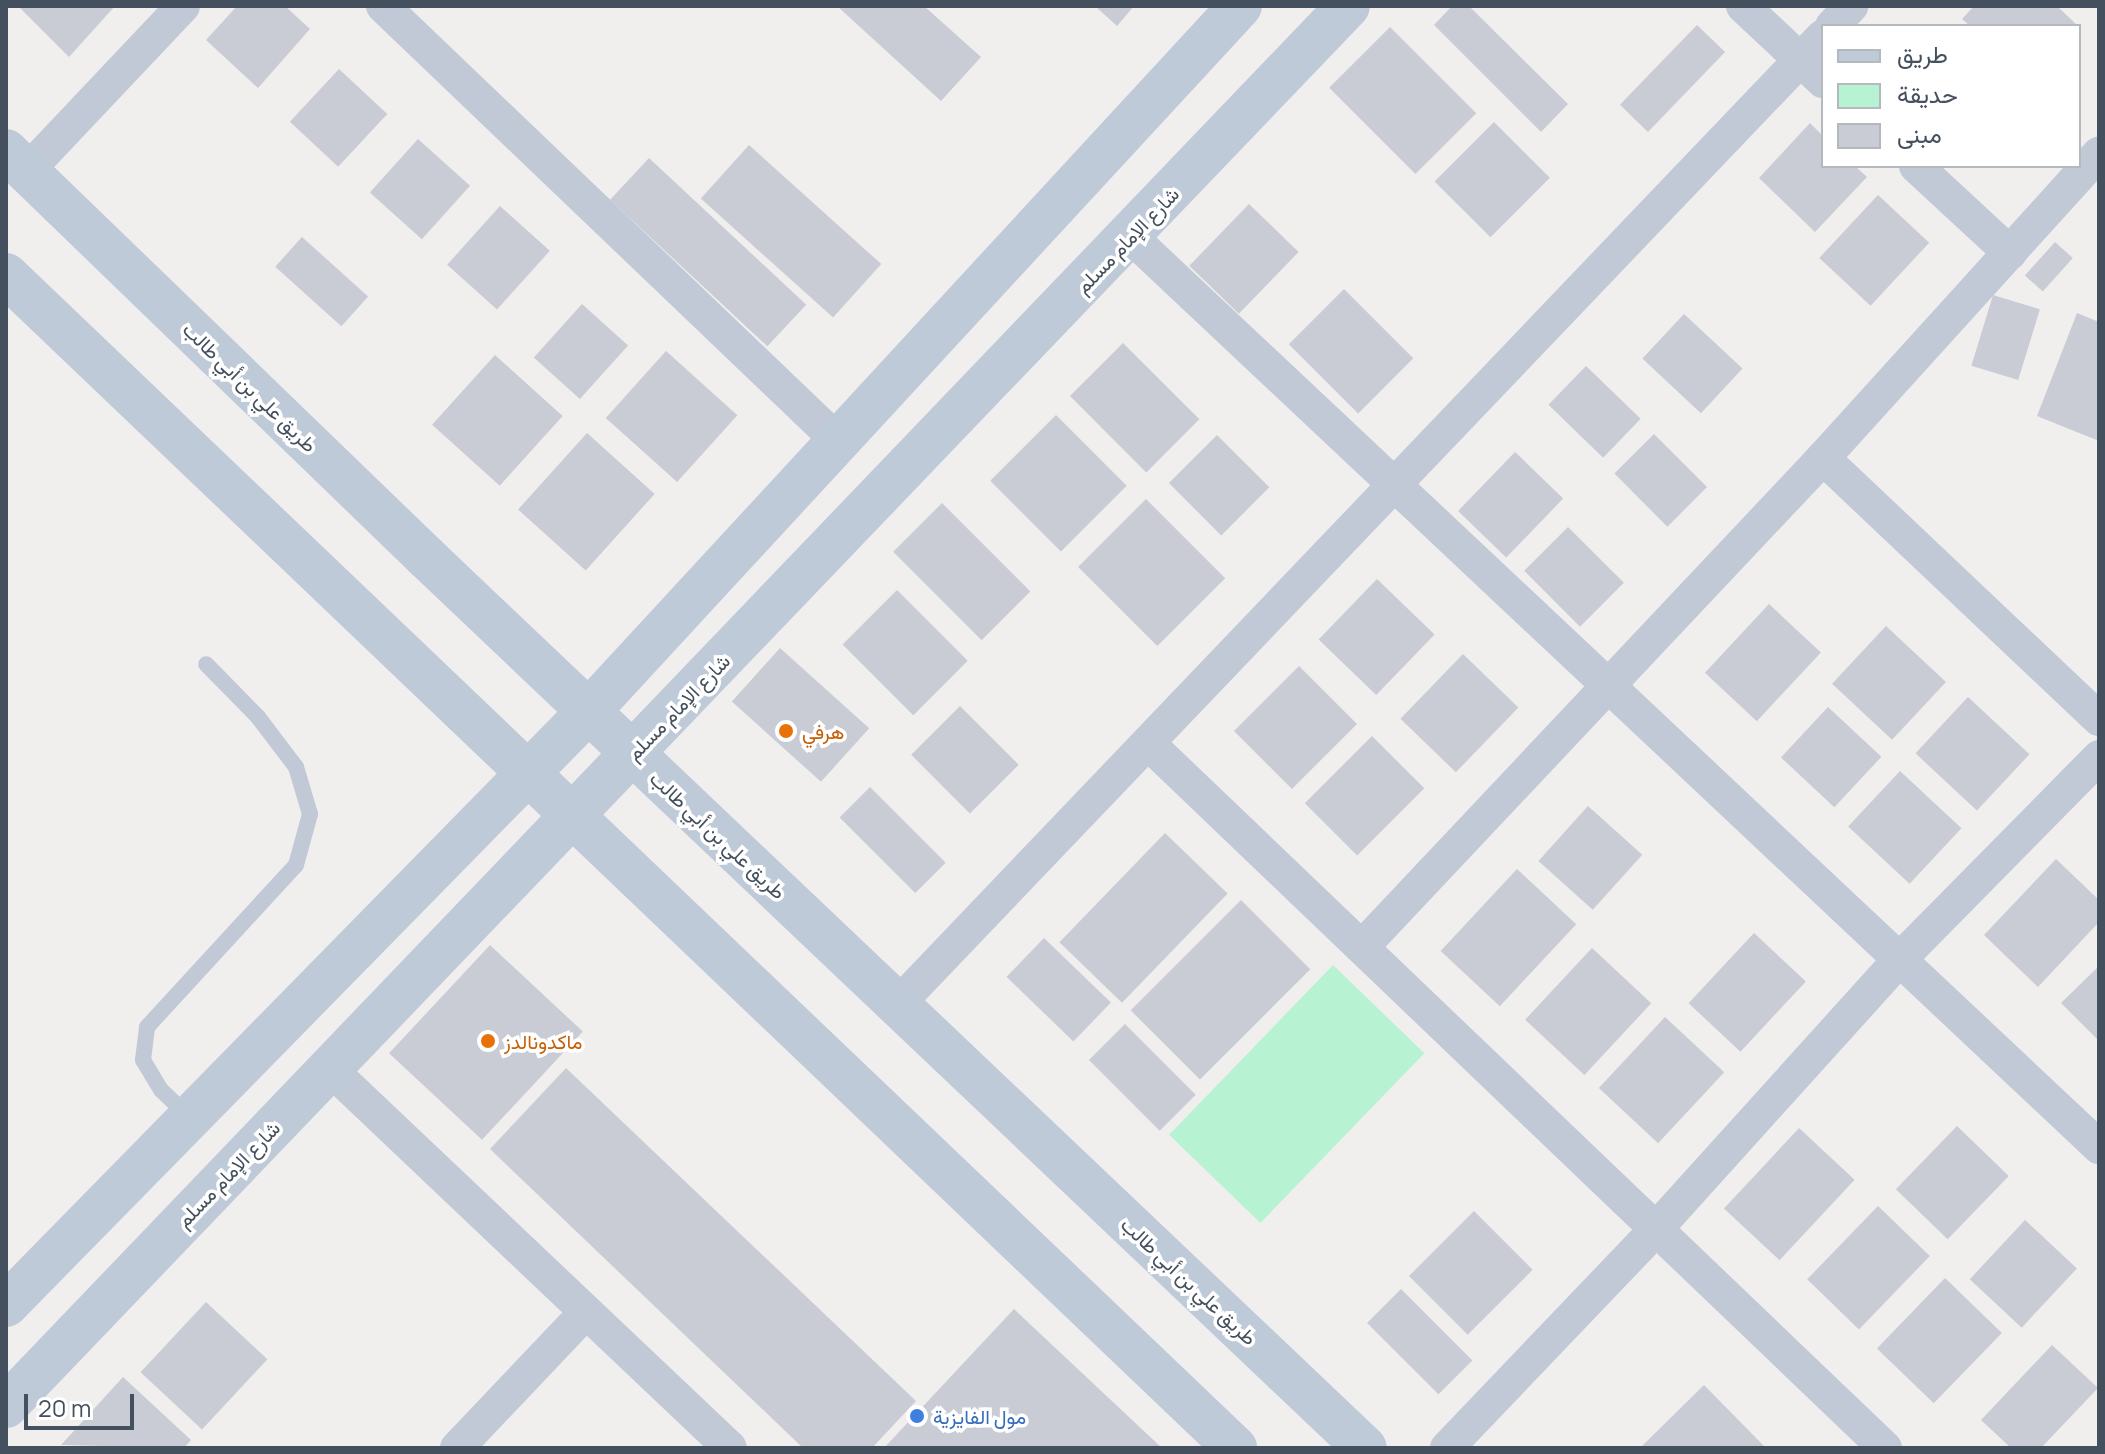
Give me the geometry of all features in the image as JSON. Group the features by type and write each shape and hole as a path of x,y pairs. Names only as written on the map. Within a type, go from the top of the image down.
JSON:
{"main road":[{"path":"6,1305 588,712 1240,6"},
{"name":"شارع الإمام مسلم","path":"6,1406 571,815 1131,237 1348,6"},
{"name":"طريق علي بن أبي طالب","path":"16,161 588,712 1365,1448"},
{"path":"6,275 1235,1448"}],"street":[{"path":"16,161 183,6"},
{"path":"383,6 837,440"},
{"path":"897,1005 1392,487 1815,59 1743,6"},
{"path":"1834,24 1851,6"},
{"path":"1362,947 1823,458 2099,154"},
{"path":"1918,168 2010,253"},
{"path":"1131,237 1392,487 2099,1147"},
{"path":"1823,458 2099,719"},
{"path":"1148,743 1885,1448"},
{"path":"1447,1448 1656,1229 1899,960 2099,757"},
{"path":"329,1068 730,1448"},
{"path":"457,1448 586,1312"}],"lane":[{"path":"189,1118 161,1090 143,1060 147,1027 256,914 296,865 310,814 296,767 258,717 206,664"}],"green space":[{"path":"1333,965 1424,1053 1260,1223 1169,1135"}],"building":[{"path":"18,6 115,6 69,57"},
{"path":"237,6 285,6 310,29 258,88 206,40"},
{"path":"837,6 924,6 981,57 941,101"},
{"path":"1095,6 1134,6 1117,26"},
{"path":"1452,6 1469,6 1568,104 1541,132 1434,25"},
{"path":"1974,6 2057,6 2076,24 1968,24 1962,19"},
{"path":"1697,25 1725,52 1648,132 1620,105"},
{"path":"1390,27 1476,113 1415,174 1329,88"},
{"path":"339,69 387,114 338,167 290,122"},
{"path":"1494,122 1550,178 1490,237 1435,181"},
{"path":"1810,123 1821,134 1821,168 1857,168 1867,177 1815,232 1759,178"},
{"path":"418,139 470,186 422,239 370,193"},
{"path":"749,145 881,264 833,318 701,199"},
{"path":"649,158 806,305 767,346 610,200"},
{"path":"1878,195 1929,243 1871,306 1819,258"},
{"path":"1249,204 1299,252 1239,314 1189,266"},
{"path":"500,206 550,251 497,310 447,265"},
{"path":"302,237 368,297 341,326 275,267"},
{"path":"2055,242 2073,258 2043,292 2025,275"},
{"path":"1344,289 1413,358 1358,413 1289,344"},
{"path":"1993,295 2040,309 2018,380 1971,366"},
{"path":"582,304 628,345 580,399 534,358"},
{"path":"2077,313 2099,322 2099,441 2037,416"},
{"path":"1684,314 1743,369 1701,413 1642,359"},
{"path":"1123,343 1199,419 1146,472 1070,396"},
{"path":"666,351 737,415 677,482 606,418"},
{"path":"495,355 563,416 500,486 432,425"},
{"path":"1586,366 1641,419 1603,458 1548,405"},
{"path":"1056,415 1127,486 1061,551 990,481"},
{"path":"587,433 655,494 586,570 518,510"},
{"path":"1654,434 1707,487 1667,527 1614,474"},
{"path":"1217,435 1269,487 1221,535 1169,483"},
{"path":"1515,452 1563,499 1506,558 1458,511"},
{"path":"1146,499 1225,578 1157,646 1078,567"},
{"path":"942,503 1030,591 982,640 893,552"},
{"path":"1568,527 1624,583 1580,627 1524,571"},
{"path":"1377,579 1435,635 1376,695 1319,639"},
{"path":"897,590 968,661 913,715 843,644"},
{"path":"1769,604 1821,652 1757,721 1705,673"},
{"path":"1886,626 1946,682 1892,740 1832,684"},
{"path":"780,648 869,728 821,782 732,702"},
{"path":"1463,654 1518,707 1456,772 1400,719"},
{"path":"1299,666 1357,724 1292,789 1234,731"},
{"path":"1968,697 2029,754 1977,811 1915,753"},
{"path":"960,706 1019,765 970,813 911,755"},
{"path":"1828,707 1881,757 1834,807 1781,757"},
{"path":"1372,736 1424,788 1357,856 1305,803"},
{"path":"1900,771 1961,828 1910,884 1848,827"},
{"path":"870,787 946,863 915,893 840,817"},
{"path":"1588,806 1642,855 1593,910 1538,861"},
{"path":"1165,833 1228,893 1122,1003 1059,942"},
{"path":"2056,859 2099,900 2099,922 2038,987 1984,935"},
{"path":"1517,869 1576,924 1500,1006 1441,951"},
{"path":"1241,900 1310,969 1200,1080 1131,1010"},
{"path":"1754,933 1806,981 1740,1052 1689,1003"},
{"path":"1044,938 1111,1003 1073,1041 1006,977"},
{"path":"490,945 583,1032 482,1140 389,1053"},
{"path":"1592,948 1651,1003 1584,1075 1525,1020"},
{"path":"2099,966 2099,1041 2061,1003"},
{"path":"1665,1017 1724,1072 1658,1143 1599,1088"},
{"path":"1125,1024 1196,1095 1160,1131 1089,1060"},
{"path":"566,1068 916,1401 872,1448 803,1448 490,1149"},
{"path":"1957,1126 2009,1176 1948,1239 1896,1189"},
{"path":"1799,1128 1855,1180 1780,1260 1724,1208"},
{"path":"1878,1206 1930,1256 1859,1329 1807,1279"},
{"path":"1474,1211 1533,1270 1468,1335 1409,1276"},
{"path":"2025,1220 2077,1268 2022,1328 1970,1279"},
{"path":"1945,1278 2002,1333 1934,1403 1877,1348"},
{"path":"1401,1289 1472,1360 1438,1394 1367,1323"},
{"path":"206,1302 267,1359 202,1429 141,1372"},
{"path":"1014,1309 1162,1448 884,1448"},
{"path":"2052,1345 2098,1388 2041,1448 2011,1448 1981,1420"},
{"path":"123,1377 191,1440 184,1448 61,1445"},
{"path":"1704,1385 1764,1446 1640,1448"}],"place":[{"name":"هرفي","path":"786,731"},
{"name":"ماكدونالدز","path":"488,1041"},
{"name":"مول الفايزية","path":"917,1416"}]}
